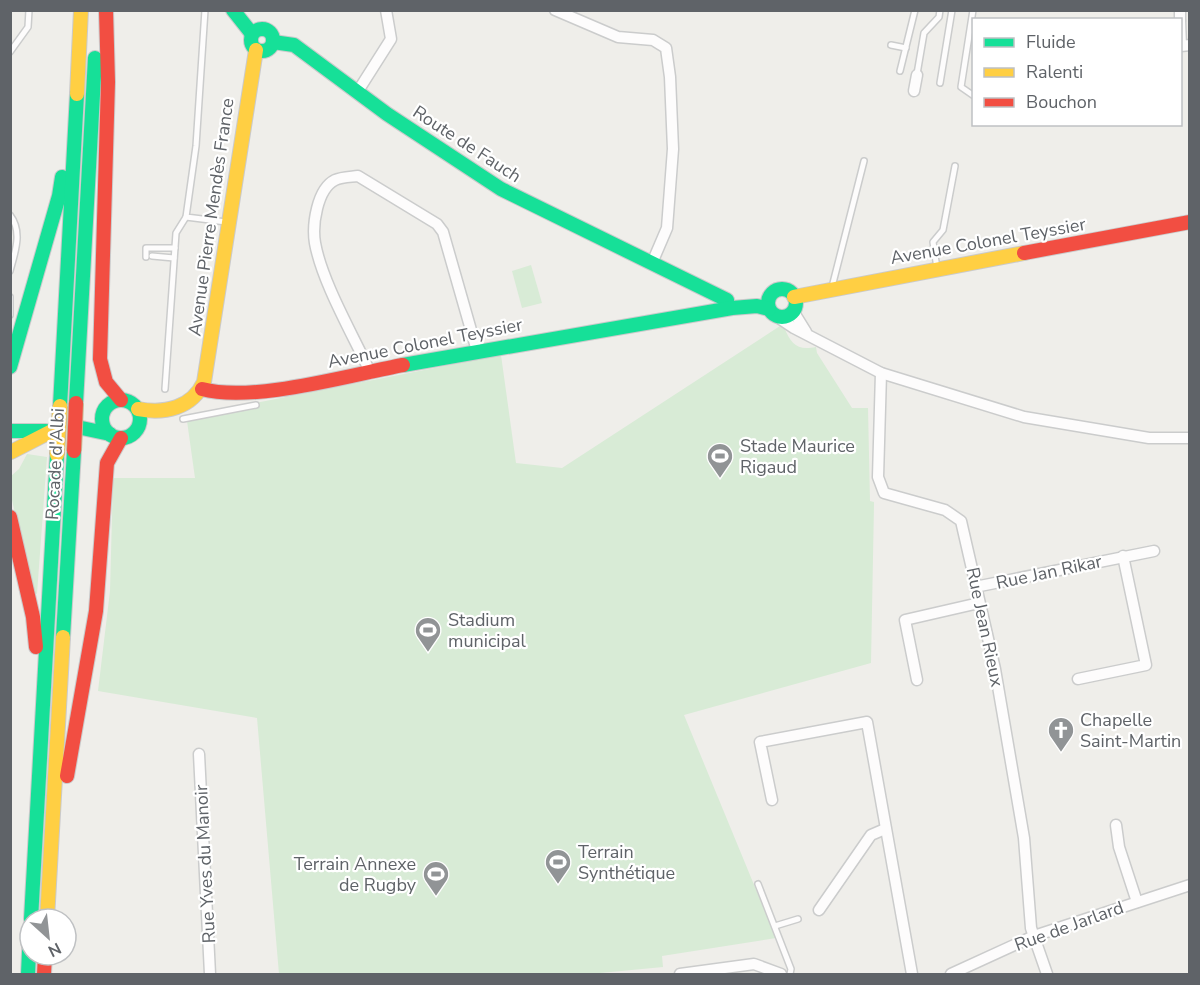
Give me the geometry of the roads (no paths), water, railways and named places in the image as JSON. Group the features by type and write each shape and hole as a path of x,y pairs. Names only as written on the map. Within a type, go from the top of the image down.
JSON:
{"main road":[{"name":"Rocade d'Albi","path":"48,907 98,10"},
{"path":"106,10 108,94 101,371 108,388 121,400 130,402 138,409 159,412"},
{"path":"233,10 264,35"},
{"name":"Route de Fauch","path":"246,10 264,35 294,45 390,116 501,189 727,300"},
{"name":"Rocade d'Albi","path":"32,907 81,13"},
{"name":"Avenue Pierre Mendès France","path":"202,389 208,363 256,50 267,51 264,35"},
{"path":"10,367 59,196 66,135 76,120"},
{"name":"Avenue Colonel Teyssier","path":"794,297 832,287 1190,222"},
{"path":"783,289 794,297 796,304 793,311 785,316 772,312 771,294 783,289"},
{"name":"Avenue Colonel Teyssier","path":"704,313 727,300 771,294"},
{"name":"Avenue Colonel Teyssier","path":"202,389 217,393 252,393 477,351 704,313 756,306 772,312"},
{"path":"104,413 77,427 116,436 137,430 159,412 187,401 202,389"},
{"path":"116,436 103,424 104,413 110,404 121,400"},
{"path":"137,430 140,420 138,409"},
{"path":"52,431 11,452 10,432 52,431"},
{"path":"51,845 60,826 72,734 93,631 100,572 107,463 116,436"},
{"path":"10,517 33,617 37,670 44,680"}],"street":[{"path":"358,91 391,39 386,10"},
{"path":"555,10 618,37 653,40 666,48 673,148 667,228 652,263"},
{"path":"914,92 917,75"},
{"path":"370,372 330,285 315,243 316,205 333,181 344,177 358,176 436,224 443,232 477,351"},
{"path":"793,311 808,335"},
{"path":"772,312 808,335 881,373 1024,417 1143,437 1190,438"},
{"name":"Rue Jean Rieux","path":"881,373 878,477 884,493 945,510 961,521 995,669 1024,838 1030,928 1047,975"},
{"name":"Rue Jan Rikar","path":"975,587 1154,551"},
{"name":"Rue Jan Rikar","path":"1078,679 1146,665 1124,556"},
{"path":"917,680 905,620 979,603"},
{"path":"772,800 760,742 867,722 912,975"},
{"name":"Rue Yves du Manoir","path":"199,754 210,975"},
{"path":"1116,825 1119,847 1137,902"},
{"path":"819,910 871,834 885,829"},
{"name":"Rue de Jarlard","path":"951,975 1034,936 1190,885"},
{"path":"680,975 754,964 781,975"}],"lane":[{"path":"10,52 28,27 29,10"},
{"path":"165,389 176,233 186,217 196,146 205,10"},
{"path":"900,71 915,10"},
{"path":"917,75 924,33 939,17 940,10"},
{"path":"940,83 952,10"},
{"path":"972,95 961,87 973,10"},
{"path":"891,45 906,48"},
{"path":"832,287 864,161"},
{"path":"937,268 933,242 943,230 955,166"},
{"path":"10,215 17,228 18,240 11,271"},
{"path":"186,217 228,222"},
{"path":"174,258 149,256 146,248 175,248"},
{"path":"10,297 10,315"},
{"path":"183,419 256,405"},
{"path":"758,884 791,969 790,975"},
{"path":"775,926 798,919"}],"place":[{"name":"Stade Maurice Rigaud","path":"720,479"},
{"name":"Stadium municipal","path":"428,653"},
{"name":"Chapelle Saint-Martin","path":"1061,753"},
{"name":"Terrain Synthétique","path":"558,885"},
{"name":"Terrain Annexe de Rugby","path":"436,897"}]}
